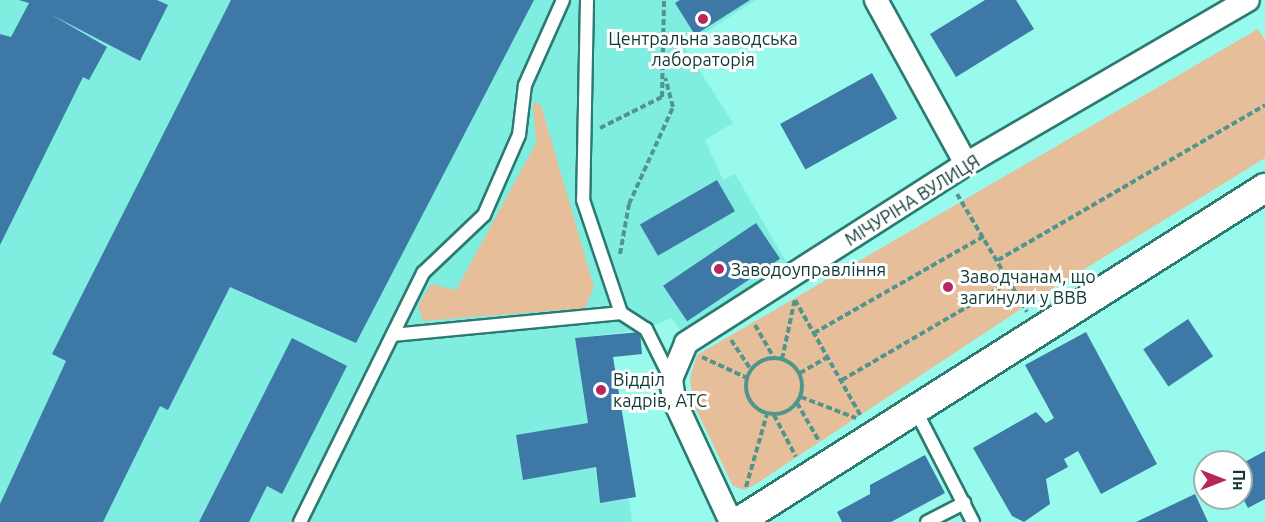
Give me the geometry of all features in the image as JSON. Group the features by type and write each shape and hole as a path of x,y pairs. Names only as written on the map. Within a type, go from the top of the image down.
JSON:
{"street":[{"path":"876,0 966,164"},
{"name":"МІЧУРІНА ВУЛИЦЯ","path":"686,343 717,320 743,305 789,291 966,164 1248,0"},
{"path":"686,343 671,379 674,400 740,519 916,411 1265,189"}],"lane":[{"path":"300,522 423,273 484,214 519,135 525,85 563,0"},
{"path":"587,0 583,200 621,313"},
{"path":"393,335 621,313 646,328 671,379"},
{"path":"916,411 974,522"},
{"path":"927,522 964,503"}],"path":[{"path":"586,134 655,103 662,97 665,78 664,0"},
{"path":"614,293 629,204 673,107 665,78"},
{"path":"998,261 1265,105"},
{"path":"946,177 984,236 1039,333"},
{"path":"814,333 984,236"},
{"path":"842,380 1010,282"},
{"path":"789,291 865,421 801,397"},
{"path":"782,359 789,291"},
{"path":"743,305 774,358"},
{"path":"717,320 751,370"},
{"path":"686,343 698,355 747,378"},
{"path":"800,373 828,357"},
{"path":"774,358 782,359 800,373 801,397 797,403 774,415 767,414 748,397 747,378 751,370 774,358"},
{"path":"797,403 831,463"},
{"path":"740,519 745,490 767,414"},
{"path":"774,415 807,478"}],"shaded area":[{"path":"0,0 756,0 684,46 733,123 705,140 723,180 735,174 790,268 681,331 672,318 641,330 575,338 600,503 629,499 632,522 0,522"},
{"path":"1258,29 1265,40 1265,158 1039,297 759,482 745,490 733,486 693,403 690,378 697,355"},
{"path":"533,102 541,105 594,287 585,308 423,321 418,306 431,284 456,290 536,143"}],"building":[{"path":"19,0 157,0 168,5 140,61 50,14 107,47 89,80 83,77 0,245 0,34 11,37 29,3"},
{"path":"231,0 534,0 356,343 230,287 168,410 160,406 103,522 0,522 0,504 66,361 52,354"},
{"name":"Центральна заводська лабораторія","path":"680,0 750,0 695,35 675,3"},
{"path":"985,0 1016,0 1034,29 956,77 930,34"},
{"path":"872,73 897,118 805,169 780,124"},
{"path":"717,180 735,211 658,256 640,224"},
{"name":"Заводоуправління","path":"756,223 780,259 687,321 663,286"},
{"path":"1188,319 1213,356 1168,387 1143,349"},
{"name":"Відділ кадрів, АТС","path":"640,332 642,354 613,357 636,497 600,503 596,467 523,480 516,435 588,423 575,338"},
{"path":"1086,332 1157,464 1101,494 1078,451 1064,459 1068,467 1046,479 1050,504 1024,522 1012,516 973,448 1036,412 1046,423 1054,418 1025,365"},
{"path":"292,338 347,366 282,494 267,486 249,522 199,522"},
{"path":"1265,451 1265,499 1253,505 1253,458"},
{"path":"925,455 945,493 891,522 842,522 837,512 870,494 870,485"},
{"path":"1193,495 1193,510 1202,510 1208,522 1136,522"}],"place":[{"name":"Центральна заводська лабораторія","path":"703,19"},
{"name":"Заводоуправління","path":"719,269"},
{"name":"Заводчанам, що загинули у ВВВ","path":"948,287"},
{"name":"Відділ кадрів, АТС","path":"601,390"}]}
